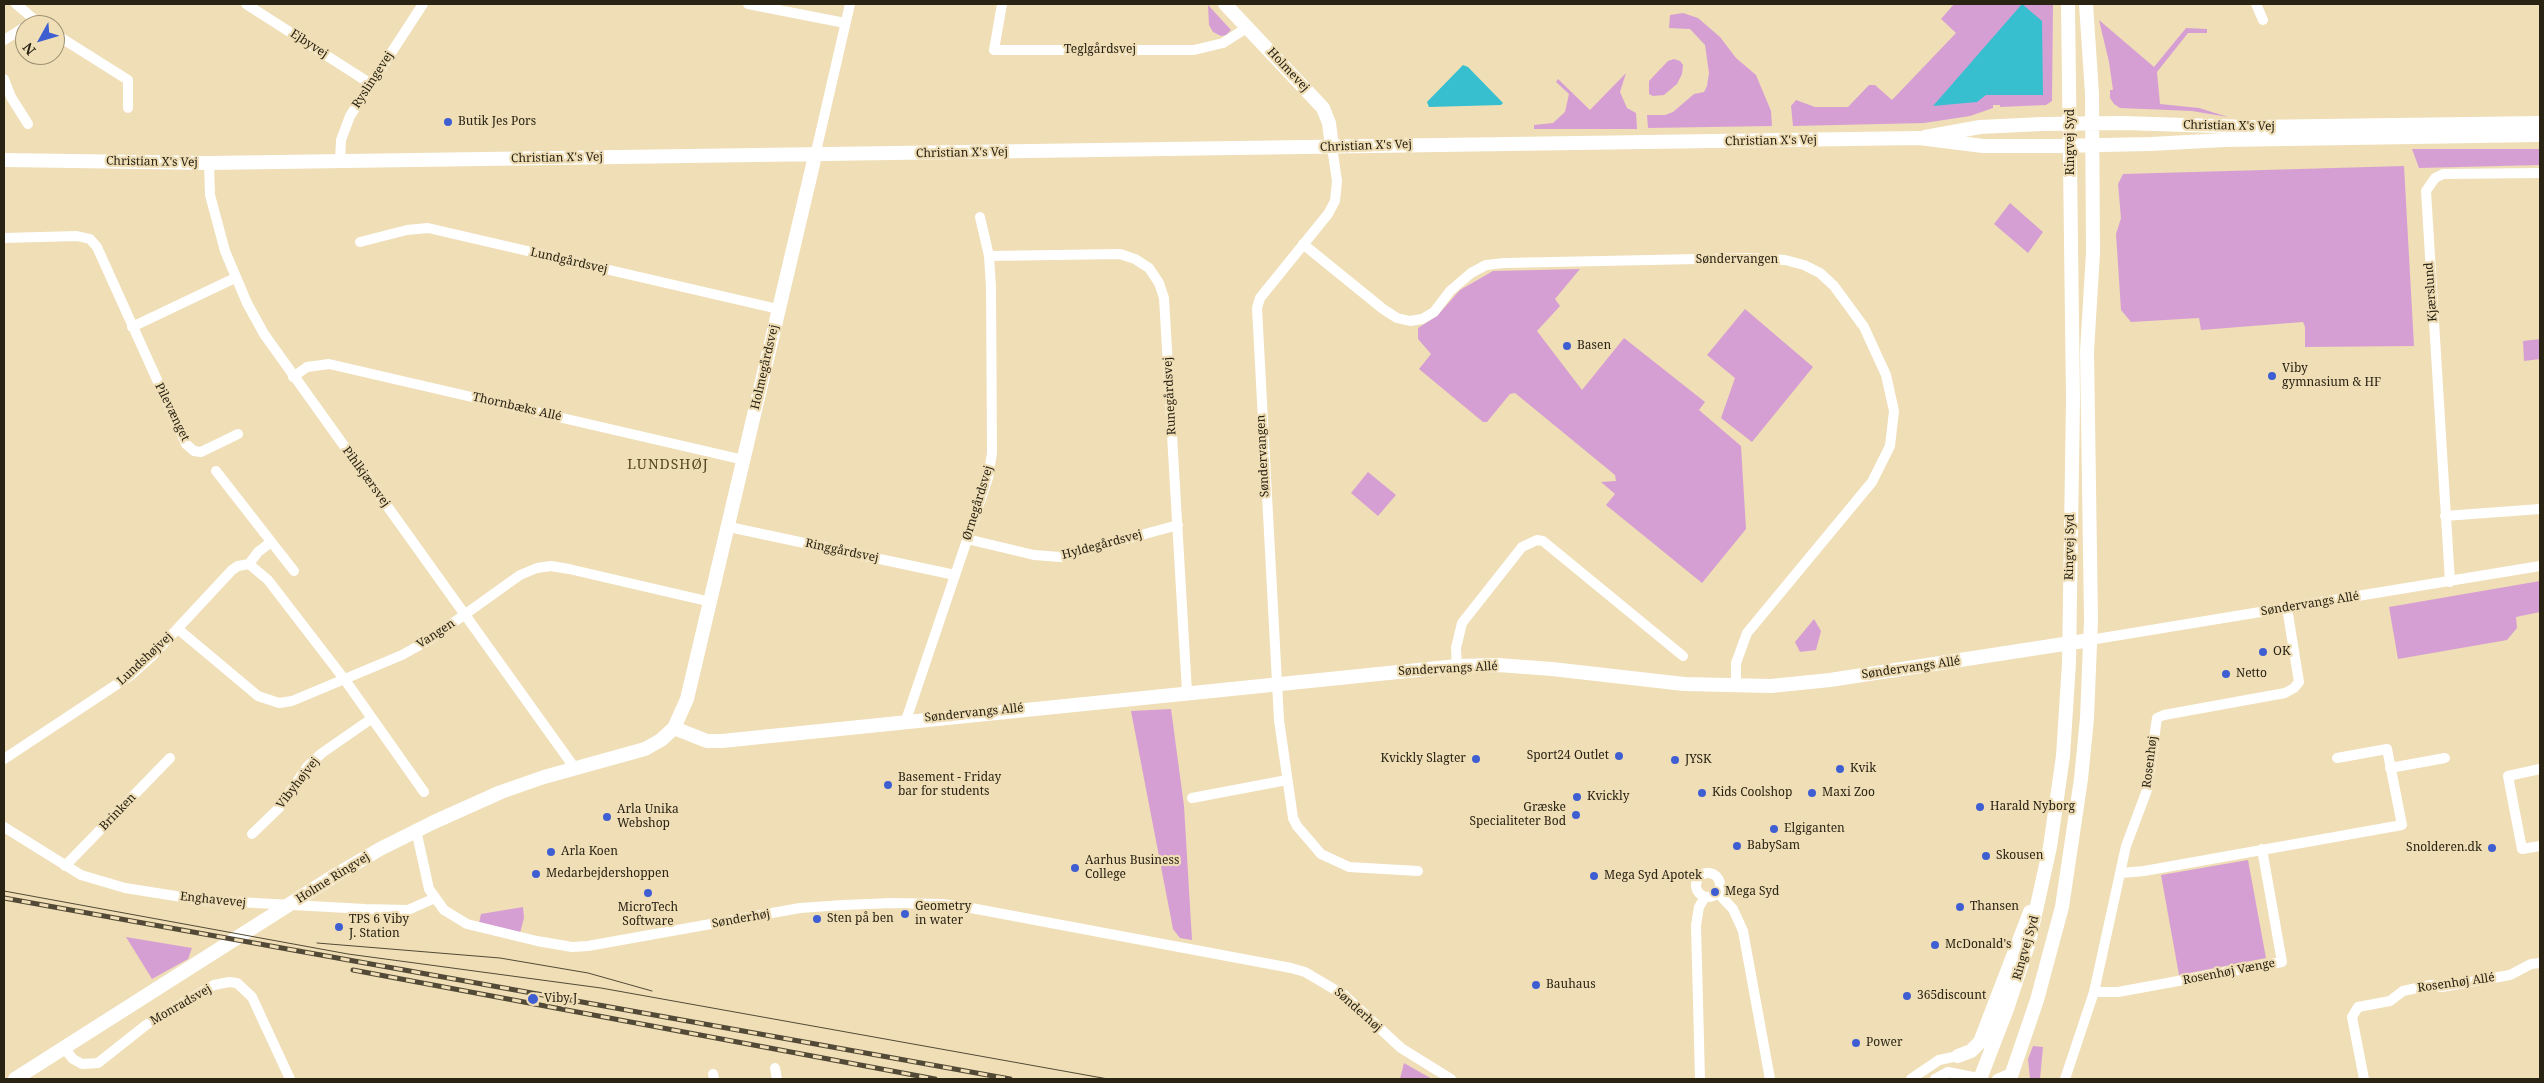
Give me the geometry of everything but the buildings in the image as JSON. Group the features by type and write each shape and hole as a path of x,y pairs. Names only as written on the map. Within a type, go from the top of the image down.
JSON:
{"street":[{"path":"16,4 23,15"},
{"name":"Ejbyvej","path":"246,4 370,84"},
{"name":"Ryslingevej","path":"340,162 344,129 370,84 422,4"},
{"path":"748,4 845,23"},
{"name":"Holmegårdsvej","path":"674,728 687,699 711,602 850,4"},
{"name":"Teglgårdsvej","path":"1002,4 994,50 1194,50 1223,43 1248,27"},
{"name":"Holmevej","path":"1225,4 1323,108 1329,123 1332,147"},
{"name":"Ringvej Syd","path":"1984,1077 2019,973 2044,880 2063,756 2069,643 2073,400 2068,4"},
{"name":"Ringvej Syd","path":"1997,1079 2011,1076 2037,1000 2062,907 2081,779 2087,718 2090,640 2087,351 2093,253 2089,34 2084,4"},
{"path":"2256,4 2263,20"},
{"path":"4,40 15,33"},
{"path":"65,40 128,80 128,108"},
{"path":"4,79 11,97 28,124"},
{"name":"Christian X's Vej","path":"1919,138 1953,130 1980,127 2070,124 2249,128 2540,123"},
{"name":"Christian X's Vej","path":"4,160 209,163 340,162 815,156 1332,147 1440,143 1533,145 1919,138 1983,146 2092,145 2224,140 2540,135"},
{"name":"Søndervangen","path":"1276,684 1256,319 1260,298 1328,214 1335,201 1337,182 1332,147"},
{"name":"Pihlkjærsvej","path":"209,163 212,202 235,278 264,334 574,767"},
{"name":"Kjærslund","path":"2450,582 2426,191 2435,178 2443,174 2540,173"},
{"name":"Ørnegårdsvej","path":"906,720 988,478 992,453 992,287 989,256 980,217"},
{"name":"Lundgårdsvej","path":"360,242 407,230 428,228 778,309"},
{"name":"Pilevænget","path":"4,238 77,236 90,240 97,247 186,444 194,451 202,452 238,434"},
{"name":"Søndervangen","path":"1304,244 1382,309 1397,318 1410,321 1422,319 1434,312 1450,291 1470,273 1486,265 1504,262 1747,258 1784,260 1804,265 1820,273 1834,286 1864,326 1886,374 1894,411 1890,446 1872,482 1747,632 1736,663 1736,687"},
{"name":"Runegårdsvej","path":"989,256 1120,254 1136,259 1149,268 1159,283 1164,298 1188,692"},
{"path":"132,327 235,278"},
{"name":"Thornbæks Allé","path":"293,377 307,367 317,364 329,364 744,460"},
{"path":"216,471 294,571"},
{"path":"2446,516 2540,509"},
{"name":"Hyldegårdsvej","path":"968,539 1034,555 1060,557 1178,525"},
{"name":"Ringgårdsvej","path":"729,527 955,576"},
{"path":"1457,666 1456,648 1462,623 1522,547 1537,540 1543,541 1683,656"},
{"name":"Lundshøjvej","path":"4,759 124,680 151,657 232,570 238,566 249,564 258,552 271,542"},
{"path":"249,564 268,580 344,680 424,792"},
{"name":"Vangen","path":"178,629 258,696 268,701 292,701 402,655 429,640 520,575 537,568 551,566 711,602"},
{"name":"Søndervangs Allé","path":"674,728 699,738 722,741 906,720 1457,666 1498,665 1552,669 1684,684 1736,687 1770,686 1830,680 2090,640 2540,566"},
{"name":"Rosenhøj","path":"2065,1079 2094,992 2126,846 2147,790 2157,718 2164,715 2285,693 2294,688 2299,682 2287,608"},
{"path":"1276,684 1287,780 1293,818 1297,826 1321,854 1349,867 1418,872"},
{"name":"Vibyhøjvej","path":"252,834 279,808 307,767 322,753 371,719"},
{"name":"Holme Ringvej","path":"15,1079 334,876 416,830 501,792 574,767 645,749 655,744 674,728"},
{"path":"2121,873 2144,871 2402,824 2387,749 2337,758"},
{"name":"Brinken","path":"65,866 170,758"},
{"path":"2390,768 2445,758"},
{"path":"2540,769 2508,776 2522,849 2540,846"},
{"path":"1192,798 1287,780"},
{"name":"Enghavevej","path":"4,827 81,875 125,888 201,900 260,905 408,910 435,898"},
{"name":"Sønderhøj","path":"416,830 429,889 449,914 467,924 537,942 572,947 588,946 800,908 892,903 971,908 1291,968 1320,979 1344,995 1402,1048 1450,1079"},
{"name":"Rosenhøj Vænge","path":"2094,992 2118,992 2282,962 2262,849"},
{"path":"1706,873 1713,874 1719,878 1721,884 1718,893 1713,896 1704,897 1699,893 1696,886 1698,879 1706,873"},
{"path":"1911,1079 1931,1064 1971,1051 1980,1042 2018,938 2044,880"},
{"path":"1718,893 1733,909 1743,931 1770,1079"},
{"path":"1700,1079 1696,925 1699,907 1704,897"},
{"name":"Rosenhøj Allé","path":"2364,1079 2352,1017 2358,1007 2390,1001 2402,991 2431,984 2442,987 2510,975 2531,964 2540,963"},
{"name":"Monradsvej","path":"64,1048 73,1059 82,1064 98,1063 146,1026 214,986 228,982 237,983 252,997 290,1079"},
{"path":"1958,1056 1984,1077"},
{"path":"776,1068 777,1079"},
{"path":"1936,1079 1948,1072 1984,1077"}],"shaded area":[{"path":"1954,4 2022,4 2053,4 2052,101 2046,105 2000,107 2000,105 1993,105 1993,108 1970,116 1924,123 1793,126 1791,106 1796,100 1815,107 1848,107 1869,85 1875,85 1892,100 1956,33 1941,19","holes":["2022,4 2042,95 1986,95"]},
{"path":"1208,5 1231,30 1226,35 1221,36 1213,32 1209,25"},
{"path":"1683,13 1698,18 1720,37 1736,58 1756,75 1771,111 1772,126 1648,128 1647,115 1665,115 1673,112 1694,94 1704,92 1707,86 1709,73 1705,45 1690,29 1669,28 1670,15"},
{"path":"2099,20 2154,67 2186,28 2207,29 2207,33 2188,33 2157,72 2160,104 2199,108 2228,117 2192,111 2120,108 2114,104 2110,98 2110,90 2113,90 2109,62"},
{"path":"1674,59 1680,61 1683,65 1682,74 1677,84 1664,95 1653,96 1649,94 1649,81 1668,61"},
{"path":"1626,73 1620,92 1627,108 1636,113 1637,129 1534,129 1534,125 1553,123 1565,112 1569,94 1556,82 1558,79 1590,110"},
{"path":"2412,149 2540,149 2540,165 2419,168"},
{"path":"2404,166 2414,346 2305,347 2305,327 2303,322 2201,330 2199,318 2131,322 2121,310 2116,234 2121,218 2118,184 2123,174"},
{"path":"2010,203 2043,232 2028,253 1994,224"},
{"path":"1580,269 1555,299 1560,306 1537,331 1582,390 1624,338 1705,402 1699,410 1741,446 1746,529 1702,583 1606,505 1615,494 1601,482 1616,481 1615,475 1515,393 1510,394 1487,422 1483,422 1419,369 1431,354 1418,339 1418,328 1437,316 1460,290 1493,271"},
{"path":"1745,309 1813,367 1752,442 1721,418 1735,378 1707,355"},
{"path":"2540,339 2540,359 2524,361 2523,341"},
{"path":"1368,472 1396,495 1378,516 1351,493"},
{"path":"2540,581 2540,612 2516,617 2517,628 2507,640 2398,659 2389,607"},
{"path":"1814,619 1821,631 1816,650 1800,652 1795,642"},
{"path":"1171,709 1184,806 1192,940 1180,938 1173,929 1131,711"},
{"path":"2248,860 2266,958 2179,975 2161,875"},
{"path":"523,907 524,918 520,933 479,923 481,914"},
{"path":"126,937 192,948 188,959 152,979"},
{"path":"2033,1046 2043,1047 2040,1079 2030,1079 2028,1059"},
{"path":"1404,1063 1432,1079 1400,1079"}],"water":[{"path":"2022,4 2042,21 2043,95 1986,95 1977,102 1933,106"},
{"path":"1463,65 1468,67 1503,103 1501,105 1429,107 1427,102"}],"tram line":[{"path":"4,891 348,954 601,988 1108,1079"},
{"path":"317,943 500,958 588,973 652,991"}],"railway":[{"path":"4,898 1010,1079"},
{"path":"353,970 935,1079"}],"place":[{"name":"Butik Jes Pors","path":"448,122"},
{"name":"Basen","path":"1567,346"},
{"name":"Viby gymnasium & HF","path":"2272,376"},
{"name":"OK","path":"2263,652"},
{"name":"Netto","path":"2226,674"},
{"name":"Sport24 Outlet","path":"1619,756"},
{"name":"Kvickly Slagter","path":"1476,759"},
{"name":"JYSK","path":"1675,760"},
{"name":"Kvik","path":"1840,769"},
{"name":"Basement - Friday bar for students","path":"888,785"},
{"name":"Kids Coolshop","path":"1702,793"},
{"name":"Maxi Zoo","path":"1812,793"},
{"name":"Kvickly","path":"1577,797"},
{"name":"Harald Nyborg","path":"1980,807"},
{"name":"Græske Specialiteter Bod","path":"1576,815"},
{"name":"Arla Unika Webshop","path":"607,817"},
{"name":"Elgiganten","path":"1774,829"},
{"name":"BabySam","path":"1737,846"},
{"name":"Snolderen.dk","path":"2492,848"},
{"name":"Arla Koen","path":"551,852"},
{"name":"Skousen","path":"1986,856"},
{"name":"Aarhus Business College","path":"1075,868"},
{"name":"Medarbejdershoppen","path":"536,874"},
{"name":"Mega Syd Apotek","path":"1594,876"},
{"name":"Mega Syd","path":"1715,892"},
{"name":"MicroTech Software","path":"648,893"},
{"name":"Thansen","path":"1960,907"},
{"name":"Geometry in water","path":"905,914"},
{"name":"Sten på ben","path":"817,919"},
{"name":"TPS 6 Viby J. Station","path":"339,927"},
{"name":"McDonald's","path":"1935,945"},
{"name":"Bauhaus","path":"1536,985"},
{"name":"365discount","path":"1907,996"},
{"name":"Viby J","path":"533,999"},
{"name":"Power","path":"1856,1043"}],"district":[{"name":"LUNDSHØJ","path":"668,465"}]}
